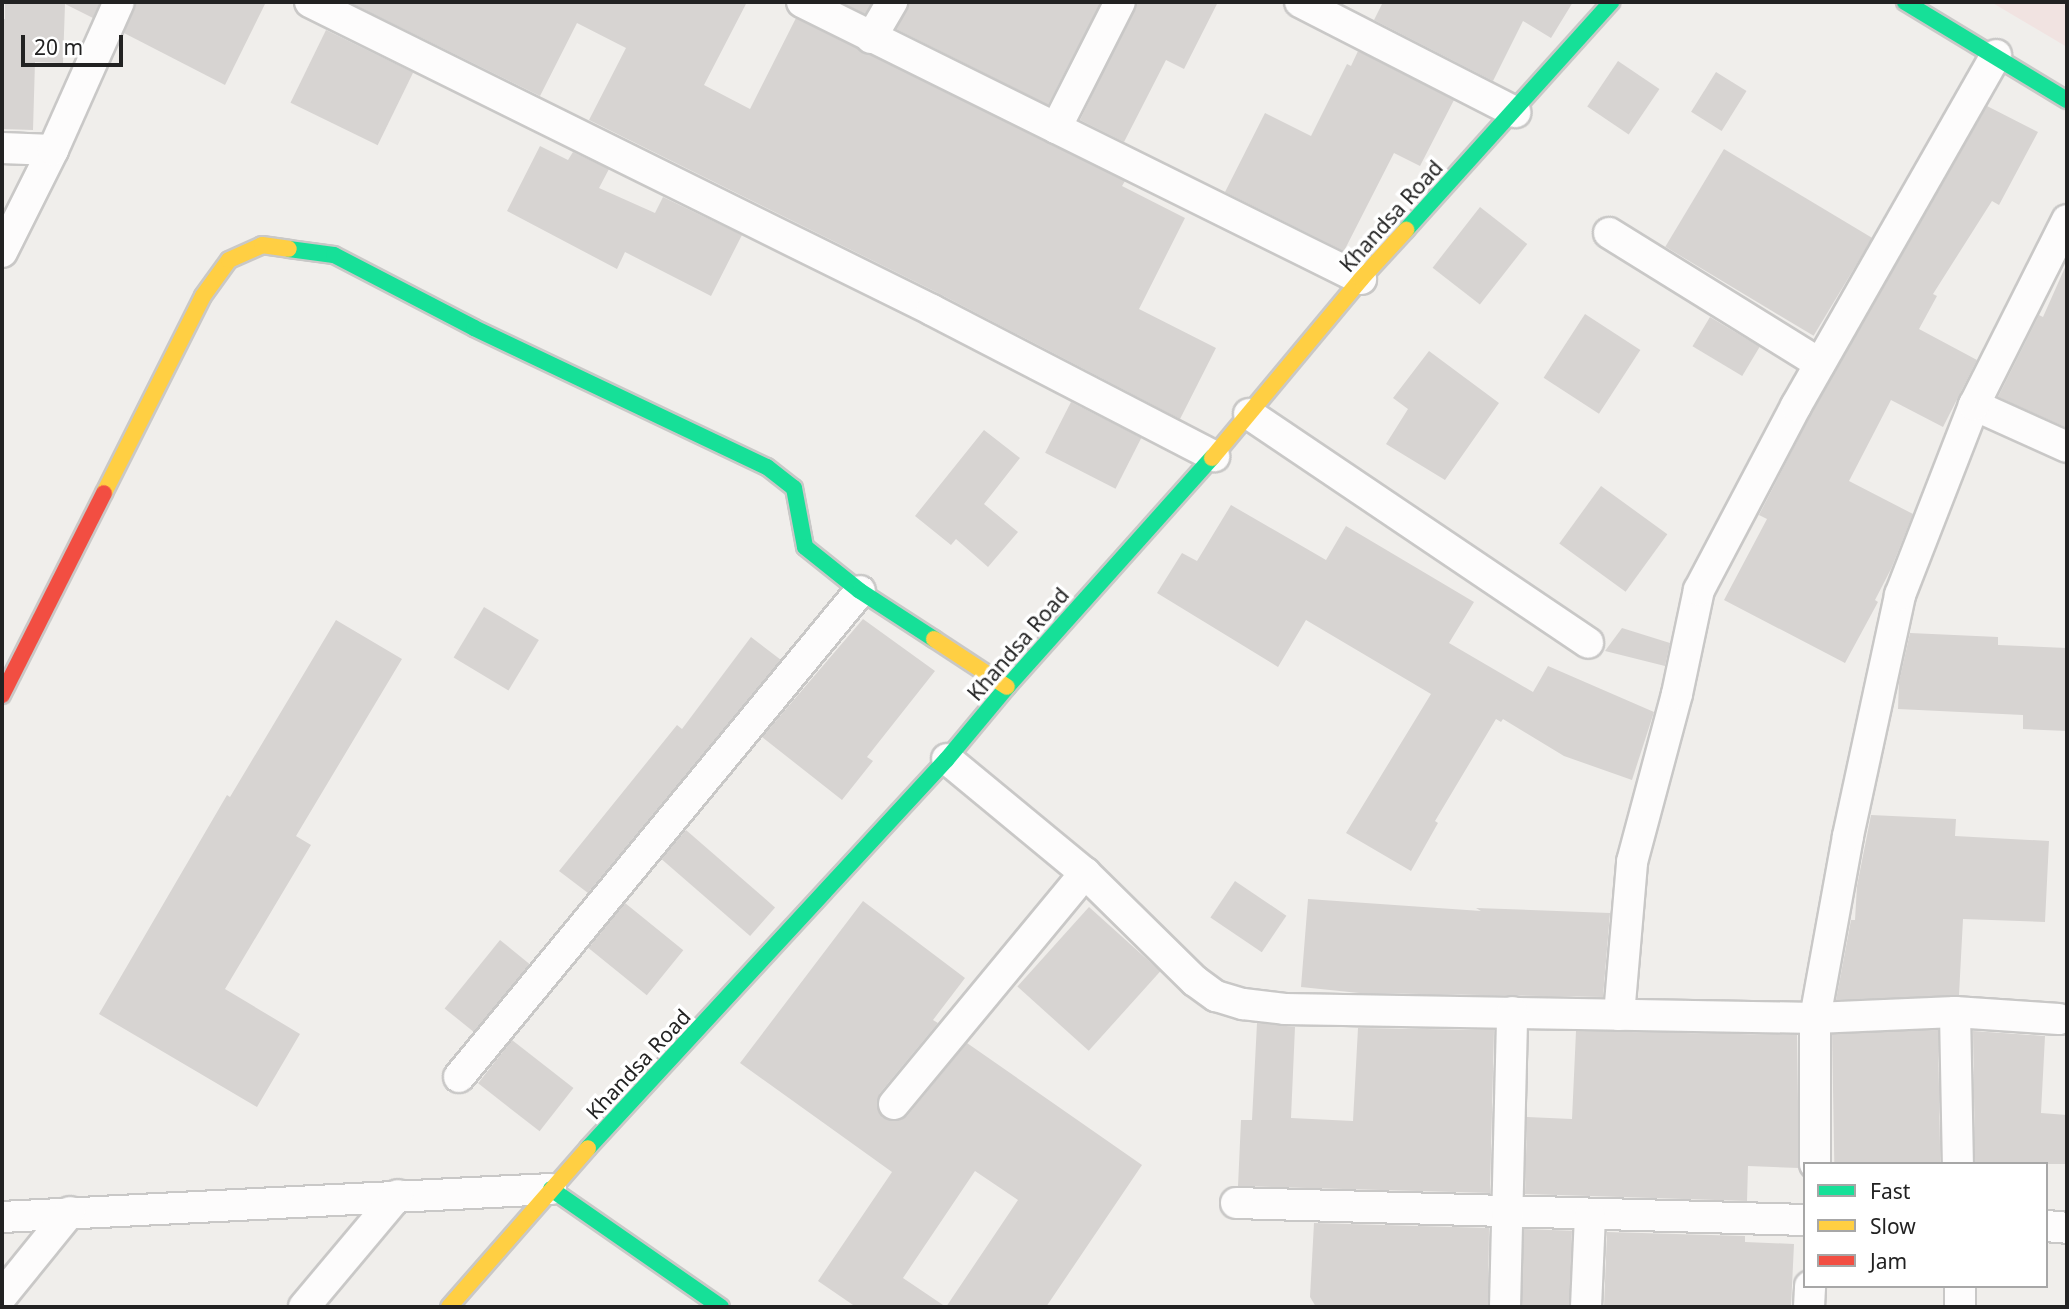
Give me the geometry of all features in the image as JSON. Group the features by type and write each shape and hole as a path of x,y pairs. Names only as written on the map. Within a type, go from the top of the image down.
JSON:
{"street":[{"path":"2,252 53,150 119,2"},
{"path":"310,2 932,310 1214,457"},
{"path":"802,2 1361,279"},
{"path":"871,38 892,2"},
{"path":"1056,128 1120,2"},
{"path":"1300,2 1515,112"},
{"name":"Khandsa Road","path":"449,1307 551,1189 947,759 1007,687 1214,457 1361,279 1515,112 1611,2"},
{"path":"1905,2 2067,100"},
{"path":"1619,1015 1632,862 1677,694 1699,590 1820,364 1996,55"},
{"path":"2,148 53,150"},
{"path":"1815,1162 1815,1018 1848,836 1900,595 1974,405 2067,220"},
{"path":"1609,233 1820,364"},
{"path":"2,695 204,296 229,260 262,245 334,255 474,328 766,467 794,488 805,547 860,592 1007,687"},
{"path":"1974,405 2067,447"},
{"path":"1249,414 1588,643"},
{"path":"459,1077 860,592"},
{"path":"947,759 1085,873 1195,981 1216,996 1243,1004 1285,1009 1815,1018 1955,1012 2059,1019"},
{"path":"894,1104 1085,873"},
{"path":"1505,1307 1512,1012"},
{"path":"1955,1012 1958,1162"},
{"path":"2,1217 551,1189 721,1307"},
{"path":"304,1307 398,1195"},
{"path":"1236,1203 1590,1216 1803,1220"},
{"path":"2,1296 70,1212"},
{"path":"1587,1307 1590,1216"},
{"path":"2048,1226 2067,1228"},
{"path":"1809,1307 1810,1288"},
{"path":"1959,1288 1960,1307"}],"shaded area":[{"path":"1991,2 2067,2 2067,47"}],"building":[{"path":"5,2 100,2 93,18 65,4 63,63 35,62 33,130 2,129 2,19 5,19"},
{"path":"136,2 266,2 225,85 124,33"},
{"path":"349,2 747,2 704,85 750,109 796,18 1125,181 1122,186 1185,218 1139,309 1216,348 1180,419 940,294 589,120 626,48 577,23 540,96"},
{"path":"841,2 872,2 865,14"},
{"path":"909,2 1101,2 1048,105 896,29"},
{"path":"1137,2 1218,2 1184,69 1166,60 1124,142 1080,120"},
{"path":"1383,2 1573,2 1551,38 1523,21 1493,81 1374,20"},
{"path":"326,30 413,73 378,145 290,103"},
{"path":"1358,51 1454,100 1420,166 1394,153 1344,251 1225,192 1265,113 1311,136 1347,64 1351,66"},
{"path":"1618,61 1659,89 1629,135 1587,107"},
{"path":"1716,72 1747,91 1722,131 1691,112"},
{"path":"1987,106 2038,132 1999,205 1992,201 1933,294 1937,296 1919,329 1977,360 1943,427 1891,400 1849,481 1913,514 1891,569 1875,600 1878,602 1845,663 1724,600 1767,519 1759,515 1811,414"},
{"path":"540,146 568,160 573,152 609,169 599,188 655,213 663,197 742,235 711,296 625,252 617,269 507,211"},
{"path":"1724,149 1872,238 1814,336 1665,247"},
{"path":"1480,207 1527,244 1480,305 1433,268"},
{"path":"2067,263 2067,428 1998,397 2039,315 2043,317"},
{"path":"1585,314 1640,350 1599,414 1544,378"},
{"path":"1710,317 1760,347 1742,376 1692,346"},
{"path":"1429,351 1499,403 1445,480 1386,444 1408,409 1393,398"},
{"path":"1071,402 1141,438 1116,489 1045,453"},
{"path":"984,430 1020,458 984,504 1018,532 988,567 956,539 951,545 915,516"},
{"path":"1601,486 1667,534 1626,592 1559,543"},
{"path":"1231,505 1326,560 1346,526 1474,602 1449,643 1533,692 1548,666 1654,712 1632,780 1564,756 1503,719 1501,722 1496,719 1435,821 1438,823 1411,871 1346,833 1431,694 1306,620 1278,667 1157,593 1182,553 1197,561"},
{"path":"484,607 539,640 508,691 454,658"},
{"path":"863,619 935,671 867,757 873,761 842,800 762,737"},
{"path":"336,620 402,659 296,836 311,845 225,989 300,1034 257,1107 99,1014 227,795 230,797"},
{"path":"1622,628 1670,643 1665,666 1605,651"},
{"path":"1910,633 1998,637 1998,645 2067,648 2067,731 2023,729 2023,715 1898,709 1899,682"},
{"path":"751,637 781,660 588,893 559,871 677,725 682,729"},
{"path":"1871,815 1956,819 1955,836 2049,841 2045,922 1963,919 1959,995 1836,1000 1851,920 1855,920 1857,886"},
{"path":"686,830 775,907 750,936 661,859"},
{"path":"1235,881 1286,916 1262,952 1210,917"},
{"path":"1308,899 1481,911 1476,908 1610,913 1603,997 1359,993 1301,987"},
{"path":"863,901 965,978 933,1020 938,1023 880,1093 877,1102 882,1117 892,1121 907,1116 967,1043 1142,1165 1046,1307 946,1307 856,1307 818,1281 892,1172 740,1063","holes":["975,1171 1018,1200 946,1307 903,1278"]},
{"path":"625,903 683,950 647,995 588,948"},
{"path":"1089,907 1160,971 1089,1051 1017,987"},
{"path":"500,940 530,964 474,1032 445,1008"},
{"path":"1257,1023 1295,1027 1291,1118 1353,1121 1358,1028 1494,1030 1490,1193 1238,1186 1241,1120 1252,1120"},
{"path":"1938,1030 1940,1162 1834,1162 1832,1032"},
{"path":"1576,1031 1797,1035 1799,1168 1748,1166 1747,1201 1525,1194 1527,1117 1572,1119"},
{"path":"1973,1031 2045,1036 2041,1113 2067,1115 2067,1164 1975,1162"},
{"path":"512,1040 573,1088 540,1131 478,1083"},
{"path":"1314,1223 1489,1228 1488,1307 1316,1307 1310,1297"},
{"path":"1524,1229 1572,1231 1569,1307 1521,1307"},
{"path":"1607,1232 1745,1236 1745,1242 1794,1244 1791,1307 1604,1307"}],"traffic: fast":[{"path":"1406,230 1611,2"},
{"path":"1905,2 2067,100"},
{"path":"289,249 334,255 474,328 767,467 794,488 805,547 860,591 934,639"},
{"path":"588,1148 947,759 1007,687 1212,458"},
{"path":"551,1189 721,1307"}],"traffic: slow":[{"path":"1212,458 1361,279 1406,230"},
{"path":"104,493 203,296 229,260 262,245 289,249"},
{"path":"934,639 1007,687"},
{"path":"449,1307 588,1148"}],"traffic: jam":[{"path":"2,695 104,493"}]}
